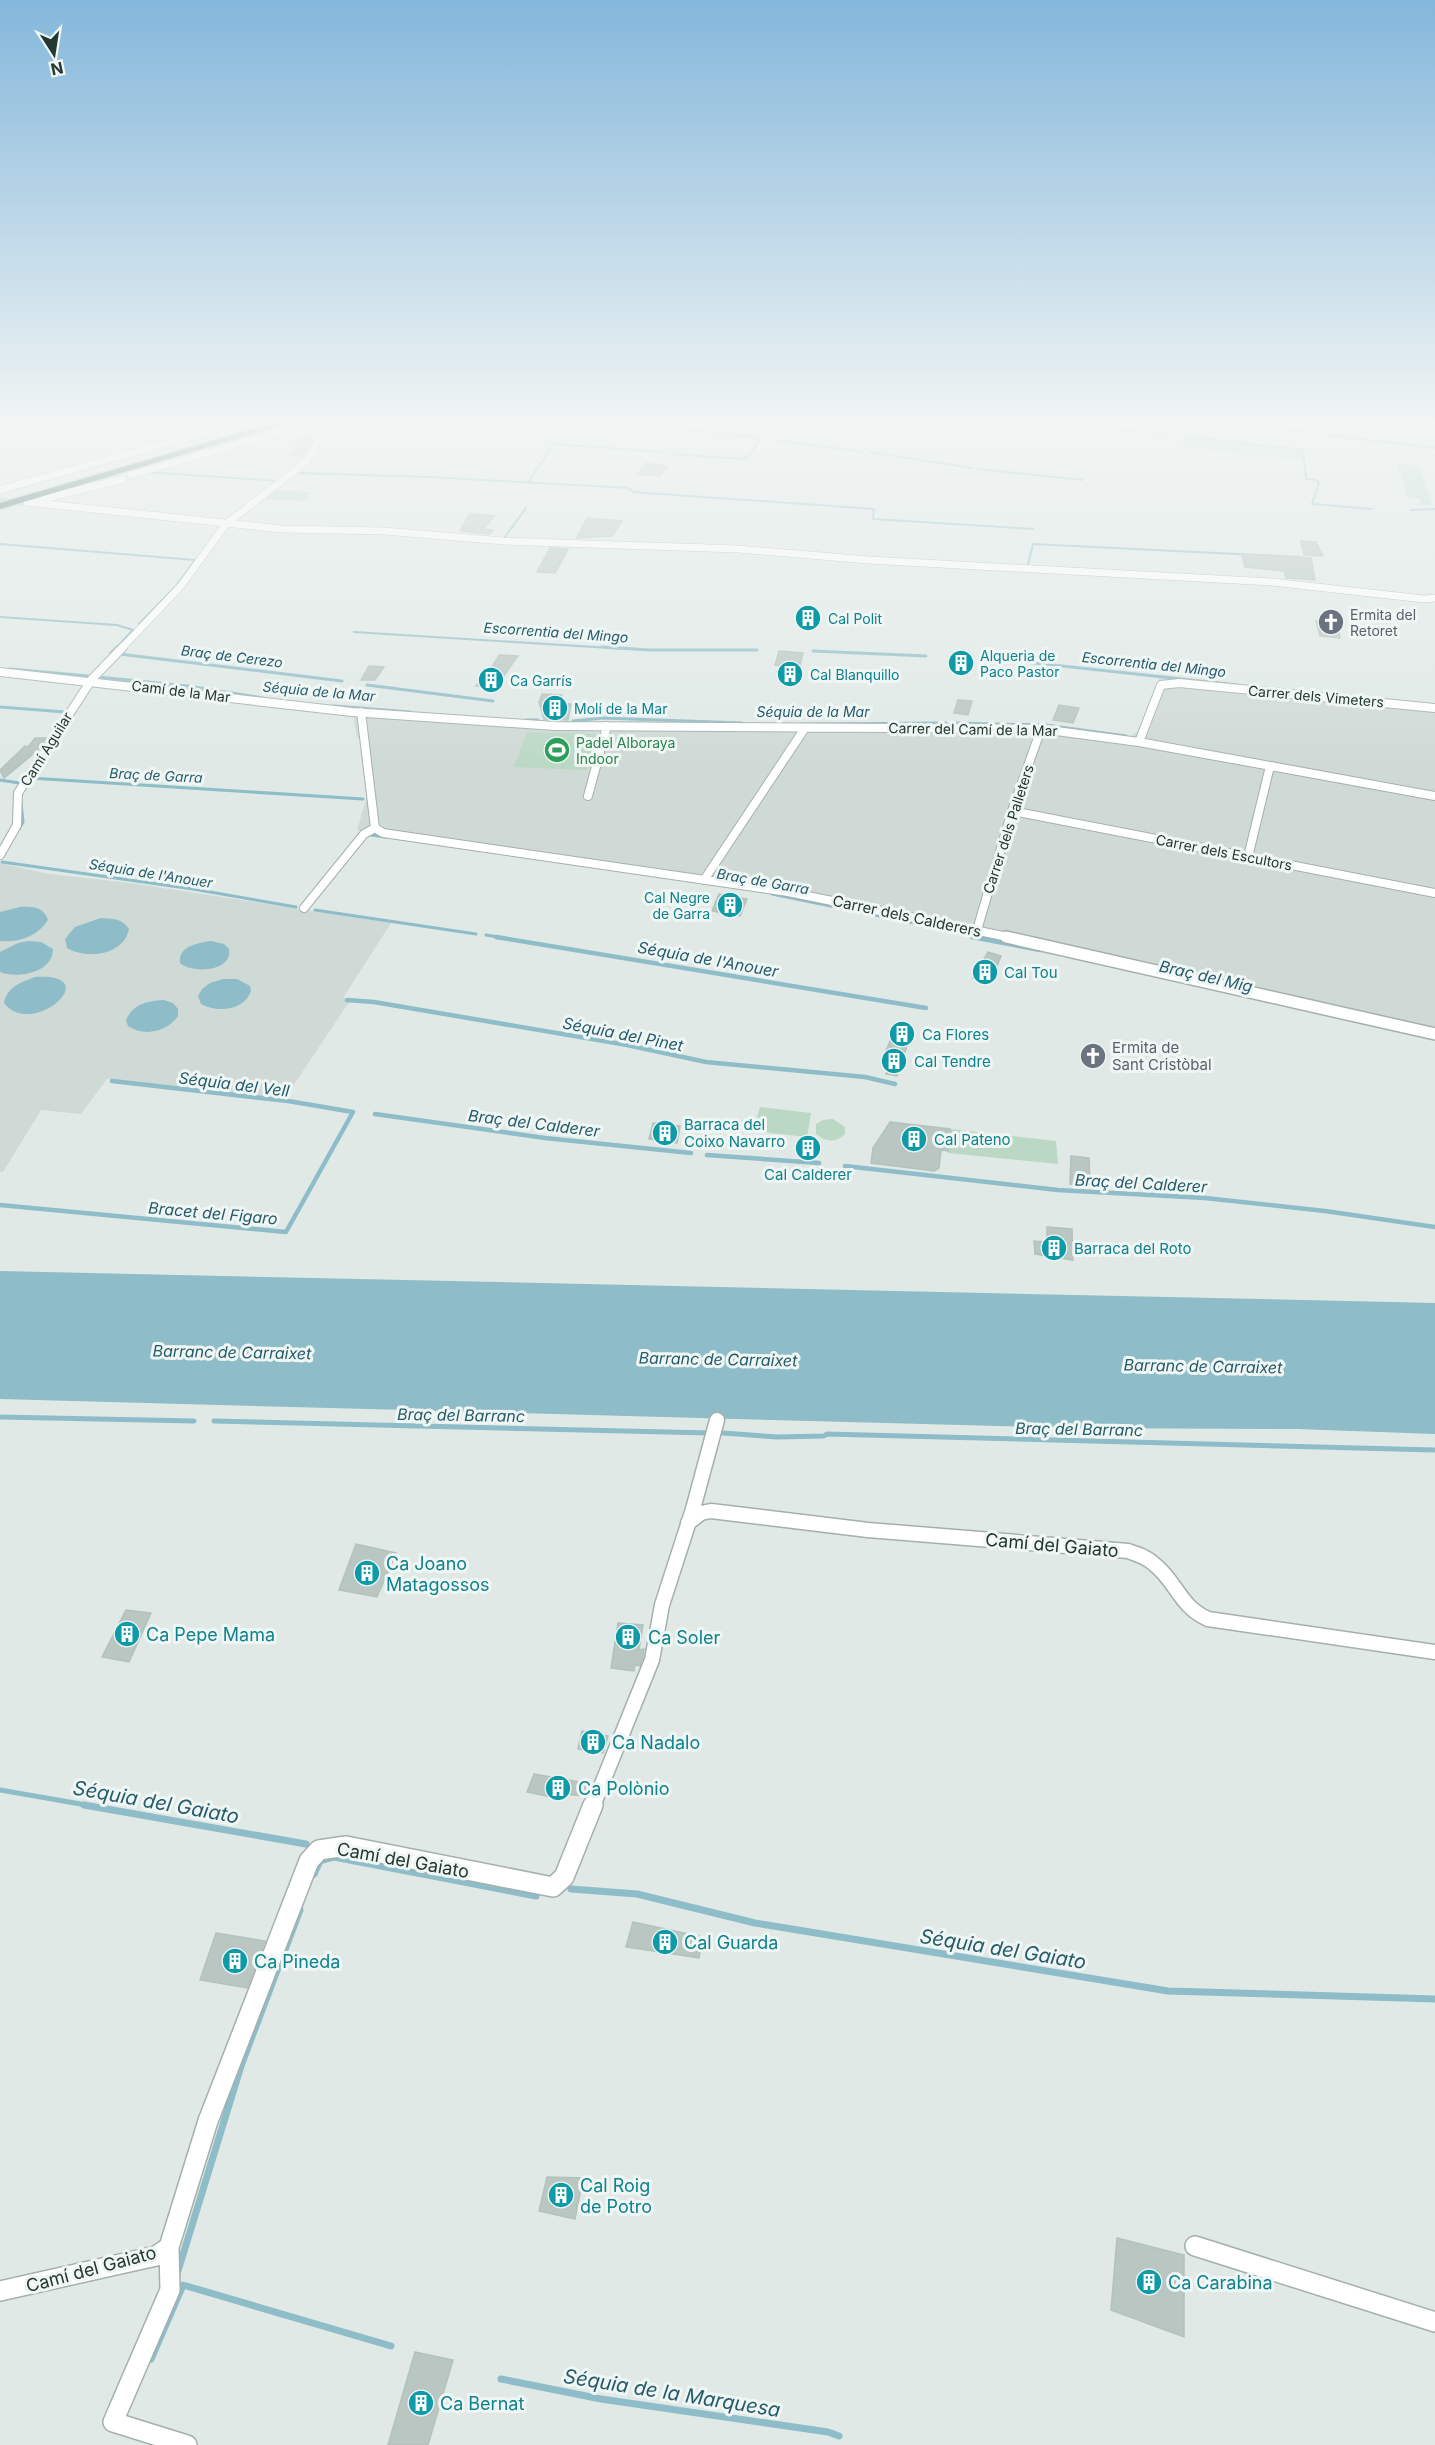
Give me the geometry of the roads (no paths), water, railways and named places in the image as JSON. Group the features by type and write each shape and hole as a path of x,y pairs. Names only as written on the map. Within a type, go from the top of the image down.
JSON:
{"street":[{"name":"Camí Aguilar","path":"0,855 17,825 16,799 18,793 92,679 180,587 215,539"},
{"path":"481,539 738,549 869,560 1272,582 1424,599 1435,598"},
{"name":"Camí de la Mar","path":"0,672 92,679 284,705 361,712"},
{"name":"Carrer dels Vimeters","path":"1139,742 1161,685 1179,683 1435,708"},
{"path":"304,908 364,834 375,828 361,712"},
{"name":"Carrer del Camí de la Mar","path":"361,712 478,722 607,726 1041,729 1139,742 1435,796"},
{"path":"588,796 607,726"},
{"path":"704,880 805,728"},
{"name":"Carrer dels Palleters","path":"977,930 1012,811 1041,729"},
{"path":"1248,857 1270,766"},
{"name":"Carrer dels Escultors","path":"1012,811 1435,893"},
{"name":"Carrer dels Calderers","path":"375,828 383,833 788,892 977,930 1435,1034"},
{"path":"0,829 13,830"},
{"name":"Camí del Gaiato","path":"0,2291 156,2256 169,2247 208,2121 309,1861 319,1850 346,1846 554,1887 564,1877 652,1660 662,1605 695,1501 717,1420"},
{"name":"Camí del Gaiato","path":"695,1501 700,1509 711,1511 868,1530 1128,1551 1143,1556 1158,1566 1188,1610 1208,1619 1435,1652"},
{"path":"688,1523 701,1514 711,1511"},
{"path":"1195,2246 1435,2322"},
{"path":"169,2247 170,2290 113,2422 186,2445"}],"water":[{"path":"20,907 37,908 44,912 48,920 44,926 27,937 14,941 0,941 0,912"},
{"path":"101,918 120,921 129,929 120,945 104,953 94,954 75,952 67,948 65,939 75,927"},
{"path":"28,941 41,942 53,949 47,964 41,969 24,974 0,972 0,952"},
{"path":"211,941 224,944 229,949 229,957 225,962 211,969 194,969 180,963 182,953 190,946"},
{"path":"35,977 56,978 65,984 65,993 45,1010 31,1014 16,1012 4,1003 11,989"},
{"path":"223,979 237,979 250,986 251,991 247,998 236,1006 222,1009 201,1004 198,996 202,989 210,983"},
{"path":"164,1000 173,1003 178,1009 178,1016 168,1026 148,1032 128,1026 126,1020 132,1010 146,1003"},
{"name":"Barranc de Carraixet","path":"0,1271 1435,1303 1435,1434 1297,1429 1070,1428 0,1399"}],"waterway":[{"name":"Escorrentia del Mingo","path":"0,544 195,560 176,586 139,624"},
{"path":"1028,564 1033,544 1299,557"},
{"name":"Braç de Cerezo","path":"0,617 117,625 133,630 115,649"},
{"name":"Escorrentia del Mingo","path":"354,632 626,649"},
{"name":"Escorrentia del Mingo","path":"602,647 650,650 757,650"},
{"name":"Braç de Cerezo","path":"111,653 115,649"},
{"name":"Escorrentia del Mingo","path":"813,651 926,656"},
{"name":"Braç de Cerezo","path":"119,654 342,681"},
{"name":"Escorrentia del Mingo","path":"980,657 1237,685"},
{"name":"Séquia de la Mar","path":"10,669 88,676"},
{"name":"Séquia de la Mar","path":"98,677 188,686 263,698"},
{"name":"Braç de Cerezo","path":"367,685 493,701"},
{"name":"Séquia de la Mar","path":"334,706 410,712"},
{"name":"Braç de Garra","path":"0,707 65,712"},
{"name":"Séquia de la Mar","path":"573,721 603,718 742,723"},
{"name":"Séquia de la Mar","path":"526,720 538,720"},
{"name":"Séquia de la Mar","path":"802,724 946,723"},
{"name":"Séquia de la Mar","path":"956,723 1046,725 1126,736"},
{"name":"Braç de Garra","path":"30,778 363,799"},
{"path":"0,780 19,783"},
{"path":"19,829 23,822 21,803"},
{"name":"Braç de Garra","path":"371,835 386,837"},
{"name":"Séquia de l'Anouer","path":"2,862 193,889 296,907"},
{"name":"Braç de Garra","path":"772,894 963,933"},
{"name":"Séquia de l'Anouer","path":"315,910 476,934"},
{"name":"Séquia de l'Anouer","path":"486,935 505,938"},
{"name":"Séquia de l'Anouer","path":"496,937 926,1008"},
{"name":"Braç del Mig","path":"978,938 972,937 1040,950"},
{"name":"Séquia del Pinet","path":"347,1000 374,1002 627,1045 706,1062 865,1077 895,1084"},
{"name":"Bracet del Figaro","path":"0,1205 286,1232 353,1112 288,1101 112,1081"},
{"name":"Braç del Calderer","path":"375,1114 545,1138 691,1153"},
{"name":"Braç del Calderer","path":"707,1155 819,1163"},
{"name":"Braç del Calderer","path":"845,1166 1058,1190 1205,1198 1325,1211 1435,1227"},
{"name":"Braç del Barranc","path":"0,1417 194,1421"},
{"name":"Braç del Barranc","path":"214,1421 709,1433"},
{"name":"Braç del Barranc","path":"723,1433 777,1437 824,1436 827,1434 1435,1450"},
{"name":"Séquia del Gaiato","path":"0,1790 92,1806"},
{"name":"Séquia del Gaiato","path":"84,1805 306,1844"},
{"name":"Séquia del Gaiato","path":"314,1874 320,1861 334,1857 536,1896"},
{"name":"Séquia del Gaiato","path":"571,1889 637,1894 755,1923 1168,1991 1435,1999"},
{"path":"177,2274 242,2063 300,1910"},
{"name":"Séquia de la Marquesa","path":"151,2359 183,2285 391,2346"},
{"name":"Séquia de la Marquesa","path":"501,2379 601,2399 828,2432 839,2436"}],"place":[{"name":"Cal Polit","path":"808,618"},
{"name":"Ermita del Retoret","path":"1331,622"},
{"name":"Alqueria de Paco Pastor","path":"961,663"},
{"name":"Cal Blanquillo","path":"790,674"},
{"name":"Ca Garrís","path":"491,680"},
{"name":"Molí de la Mar","path":"555,708"},
{"name":"Padel Alboraya Indoor","path":"557,750"},
{"name":"Cal Negre de Garra","path":"730,905"},
{"name":"Cal Tou","path":"985,972"},
{"name":"Ca Flores","path":"902,1034"},
{"name":"Ermita de Sant Cristòbal","path":"1093,1056"},
{"name":"Cal Tendre","path":"894,1061"},
{"name":"Barraca del Coixo Navarro","path":"665,1133"},
{"name":"Cal Pateno","path":"914,1139"},
{"name":"Cal Calderer","path":"808,1148"},
{"name":"Barraca del Roto","path":"1054,1248"},
{"name":"Ca Joano Matagossos","path":"367,1573"},
{"name":"Ca Pepe Mama","path":"127,1634"},
{"name":"Ca Soler","path":"628,1637"},
{"name":"Ca Nadalo","path":"593,1742"},
{"name":"Ca Polònio","path":"558,1788"},
{"name":"Cal Guarda","path":"665,1942"},
{"name":"Ca Pineda","path":"235,1961"},
{"name":"Cal Roig de Potro","path":"561,2195"},
{"name":"Ca Carabina","path":"1149,2282"},
{"name":"Ca Bernat","path":"421,2403"}],"water label":[{"name":"Séquia del Vell","path":"234,1084"}]}
